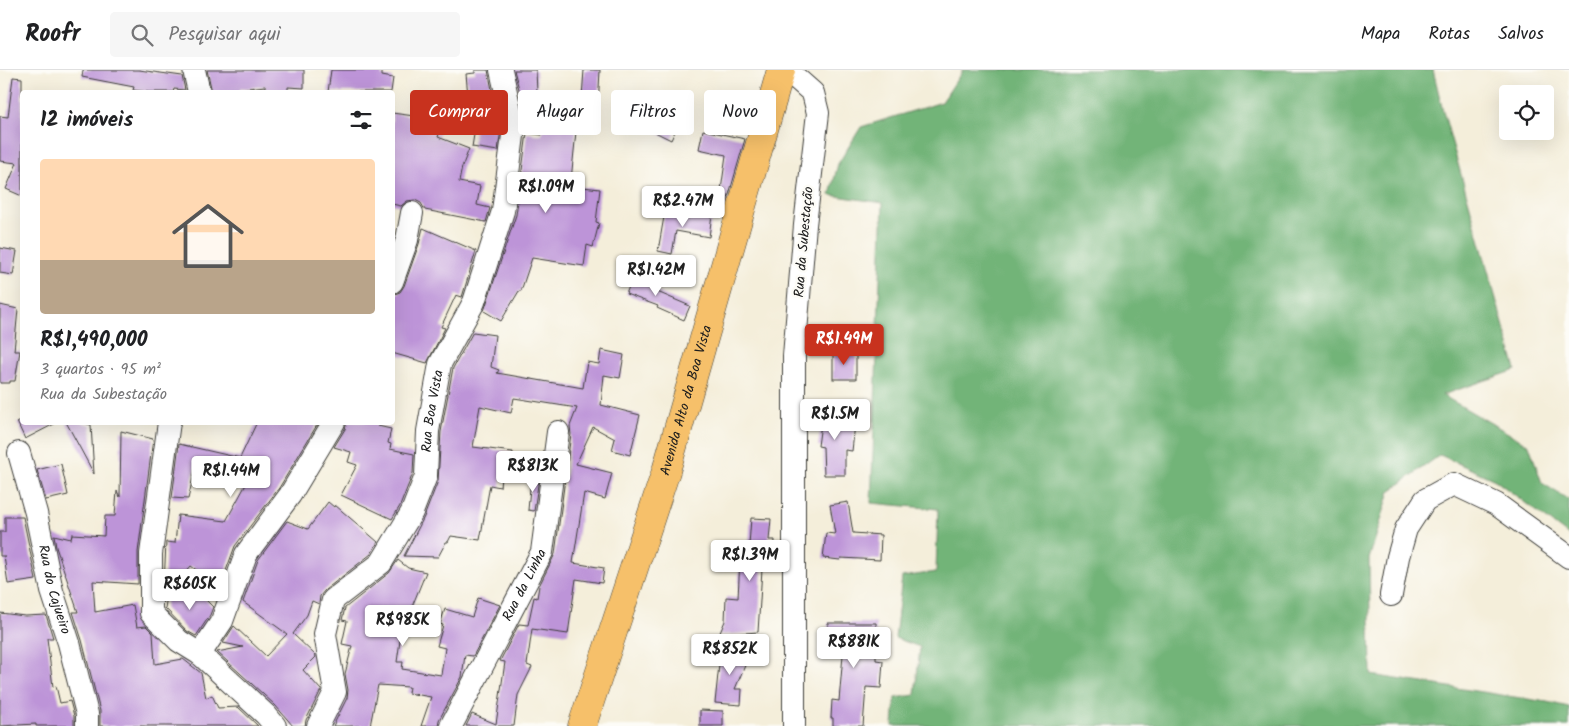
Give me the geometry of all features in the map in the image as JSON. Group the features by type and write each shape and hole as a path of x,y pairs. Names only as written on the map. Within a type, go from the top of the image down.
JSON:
{"main road":[{"name":"Avenida Alto da Boa Vista","path":"582,726 666,471 781,70"}],"street":[{"path":"194,70 199,90"},
{"name":"Rua Boa Vista","path":"318,726 334,692 325,634 333,600 381,563 412,512 426,476 428,431 440,364 474,302 503,211 514,128 501,70"},
{"name":"Rua da Subestação","path":"787,70 813,93 818,113 805,225 794,356 794,726"},
{"path":"395,274 408,240 412,213"},
{"path":"169,425 150,554 151,613 179,641 200,654 266,714 275,726"},
{"path":"200,654 222,621 246,554 290,495 332,425"},
{"name":"Rua da Linha","path":"451,726 542,552 558,432"},
{"name":"Rua do Cajueiro","path":"20,453 36,513 52,591 69,643 84,705 87,726"},
{"path":"1391,595 1398,556 1406,529 1425,500 1454,484 1496,504 1569,557"}],"green space":[{"path":"963,70 1433,70 1516,370 1442,395 1529,445 1542,483 1569,500 1569,536 1495,480 1440,455 1390,491 1369,559 1371,675 1569,707 1569,726 893,726 895,698 915,695 920,647 895,638 902,577 936,572 938,509 871,503 883,203 830,195 838,164 861,127 942,102"}],"building":[{"path":"83,70 139,70 182,76 185,90 133,90 134,87 82,77"},
{"path":"207,70 304,70 304,88 288,87 288,90 265,90 265,86 240,90 212,90"},
{"path":"331,70 382,70 382,76 393,78 391,90 328,90"},
{"path":"475,70 488,70 492,90 467,90 466,74 475,73"},
{"path":"514,70 536,70 537,90 519,90"},
{"path":"584,70 600,70 599,90 583,90"},
{"path":"13,77 22,78 22,90 20,90 20,195 6,189 17,163 0,161 0,116 8,117"},
{"path":"395,113 410,115 410,135 439,135 438,137 469,149 459,182 480,186 477,205 490,208 486,222 425,210 421,203 415,200 407,201 401,206 395,205"},
{"path":"703,130 704,135 726,135 745,139 724,212 718,211 726,155 699,149"},
{"path":"474,135 500,135 498,151 472,147"},
{"path":"527,135 576,135 571,180 575,181 574,186 600,189 596,222 599,223 593,247 587,245 584,266 532,258 521,291 519,291 501,321 484,311 516,215"},
{"path":"661,135 673,135 671,140"},
{"path":"665,211 692,217 693,211 712,214 709,237 676,231 672,254 658,251"},
{"path":"423,228 476,251 462,297 456,295 441,327 445,328 427,363 395,354 395,294 400,292 404,286"},
{"path":"0,248 17,251 13,275 0,273"},
{"path":"634,274 651,279 648,288 690,306 684,320 657,308 658,306 626,294"},
{"path":"0,305 18,309 14,351 20,351 15,381 10,381 10,383 0,383"},
{"path":"473,332 495,335 491,367 499,370 497,373 583,388 587,362 599,364 601,350 624,355 620,378 604,375 601,405 640,415 630,455 612,450 615,439 593,427 576,464 612,473 605,499 584,493 573,563 604,568 602,583 576,579 568,634 532,629 527,665 532,667 518,695 514,726 466,726 472,714 496,724 505,662 500,661 519,624 528,625 534,597 537,598 539,586 555,554 571,434 570,426 577,408 514,398 511,413 480,406 473,447 513,452 511,469 502,468 500,487 490,485 480,540 451,536 438,557 404,556 424,517 438,481 441,432 453,368"},
{"path":"833,352 856,352 856,379 833,379"},
{"path":"823,409 845,412 843,422 855,424 852,451 845,450 845,475 824,475 823,447 818,446"},
{"path":"17,422 20,422 20,425 52,425 25,439"},
{"path":"68,425 91,425 94,474"},
{"path":"256,425 317,425 279,488 235,546 220,587 191,566 181,577 191,586 164,584 166,542 175,543 178,515 226,521 250,477 196,465 188,499 172,498 179,444 240,458"},
{"path":"346,425 378,425 391,429 388,443 391,444 390,449 414,454 413,473 400,506 392,519 341,495 357,465 348,462 351,452 334,447"},
{"path":"121,431 153,439 138,552 138,584 93,581 95,612 133,605 137,627 146,626 153,633 155,664 183,659 201,673 206,698 212,695 218,708 238,707 258,726 100,726 100,711 73,612 78,612 56,547 54,535 71,539 72,534 104,536 105,516 115,516 117,491 120,497"},
{"path":"61,464 68,495 46,500 37,470"},
{"path":"531,477 539,478 534,511 528,510"},
{"path":"328,502 334,507 335,505 378,542 371,554 325,590 320,596 319,604 312,601 307,615 293,634 316,657 303,670 321,690 306,720 305,726 293,726 275,705 217,652 243,647 223,643 234,626 266,656 287,634 243,602 258,560 287,521 308,529"},
{"path":"848,502 853,533 881,535 880,560 823,558 826,533 835,534 830,505"},
{"path":"5,517 23,517 36,580 8,584 4,556 0,556 0,532 5,532"},
{"path":"751,518 771,519 769,540 775,540 773,569 762,569 758,632 719,635 725,621 726,597 738,598 740,559 748,559"},
{"path":"398,560 408,568 426,572 409,614 404,612 397,662 403,662 402,669 441,675 445,648 437,646 443,625 440,624 445,609 472,617 478,598 500,605 473,656 465,655 462,677 439,720 438,726 421,726 431,697 408,693 409,687 378,685 370,726 333,726 347,698 348,690 345,674 352,646 342,644 347,621 342,620 345,608 389,573"},
{"path":"168,590 171,598 199,593 213,607 196,636 187,631 165,608"},
{"path":"0,613 25,616 46,615 53,638 47,638 53,687 56,686 60,703 70,701 74,716 74,726 36,726 36,724 0,726"},
{"path":"828,623 876,623 876,660 883,661 881,688 866,687 863,726 833,726 833,718 831,718 832,700 839,701 843,655 828,655"},
{"path":"721,645 749,656 735,689 742,689 741,705 715,703"},
{"path":"700,710 723,711 723,726 700,726"}]}
